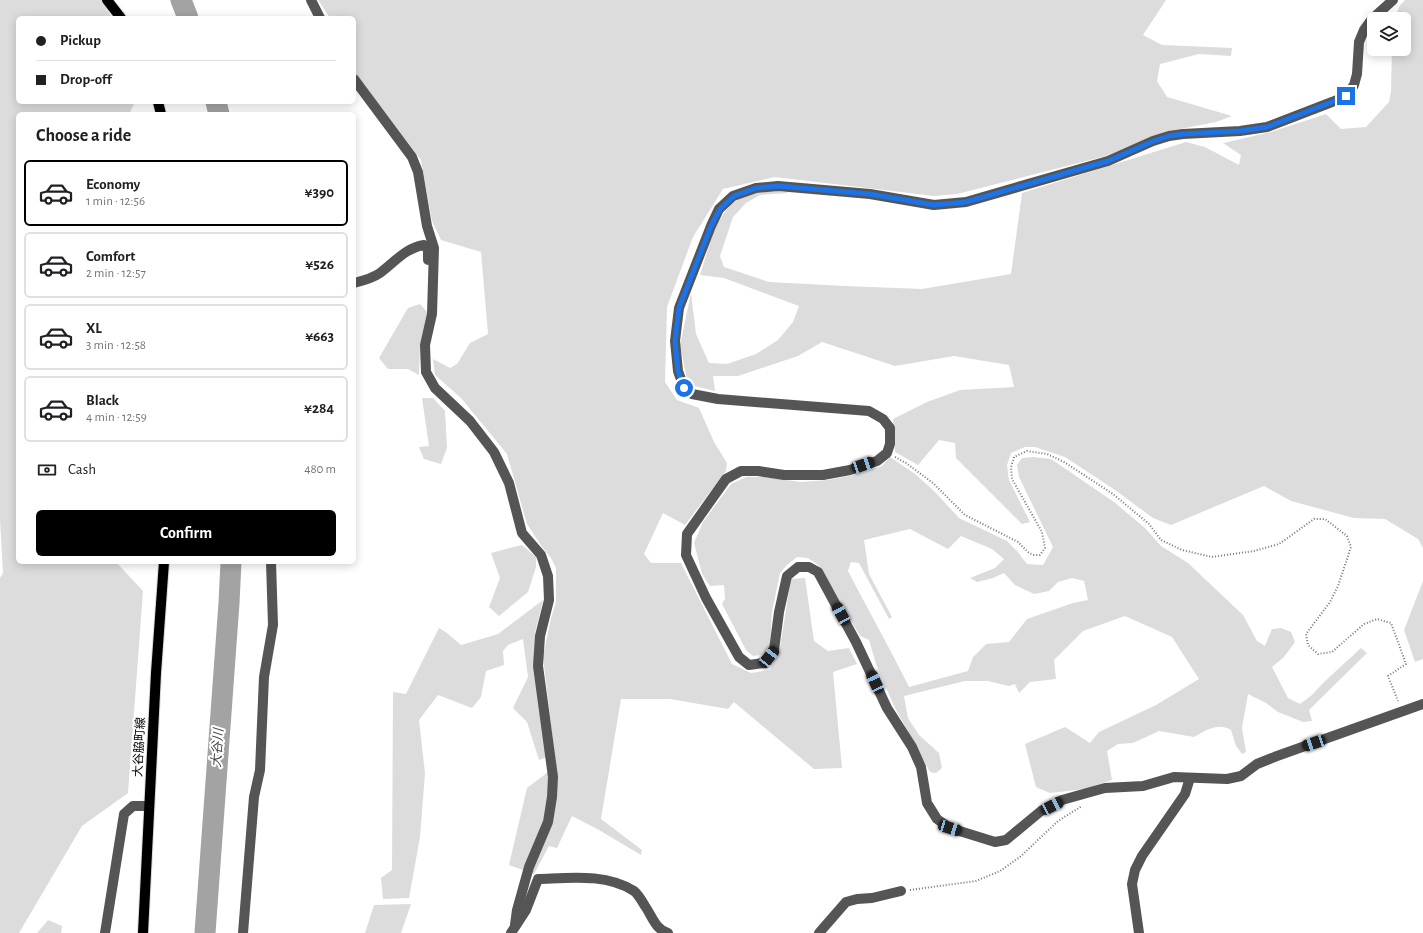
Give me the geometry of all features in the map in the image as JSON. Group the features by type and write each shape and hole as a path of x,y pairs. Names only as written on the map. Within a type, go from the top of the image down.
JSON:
{"main road":[{"path":"107,0 119,16"},
{"name":"大谷脇町線","path":"143,933 156,673 164,564"}],"street":[{"path":"311,0 319,16"},
{"path":"1393,0 1372,19 1364,30 1359,42 1357,74 1354,85 1346,96 1267,127 1240,131 1169,136 1108,161 966,202 934,205 870,194 778,186 756,188 734,196 720,209 711,226 679,308 675,341 678,371 684,388 692,394 718,399 869,411 883,419 890,428 890,444 887,453 877,461 850,470 824,476 784,475 758,471 741,471 726,479 686,534 686,555 706,598 739,657 749,665 764,663 774,650 779,612 787,576 798,567 809,567 818,572 856,642 887,708 912,747 921,767 927,803 937,819 950,828 995,842 1006,840 1041,811 1062,800 1094,790 1143,786 1174,777 1227,779 1241,776 1258,764 1277,756 1423,704"},
{"path":"356,82 412,158 418,172 426,226 434,248 432,314 425,345 426,372 435,388 470,421 494,452 509,482 522,534 541,555 548,576 549,600 540,636 538,666 553,777 552,797 548,822 529,867 513,929"},
{"path":"356,282 379,274 400,256 416,246 424,245 428,250 428,268 434,276"},
{"path":"243,933 254,797 260,770 264,677 273,625 271,564"},
{"path":"1139,933 1132,884 1135,870 1142,856 1185,794 1190,778"},
{"path":"105,933 124,814 133,806 149,806"},
{"path":"513,929 526,910 538,879 596,878 617,883 635,892 646,906 656,925 668,933"},
{"path":"819,933 846,902 901,891"}],"path":[{"path":"887,453 906,463 933,483 965,515 1018,542 1029,554 1034,555 1040,555 1045,548 1042,532 1012,479 1011,467 1014,457 1027,451 1047,454 1064,462 1107,490 1149,524 1161,540 1182,550 1212,557 1254,551 1279,544 1314,519 1325,519 1348,536 1351,547 1338,586 1330,602 1306,634 1308,645 1318,654 1332,652 1364,624 1377,618 1391,623 1406,664 1388,676 1402,712"},
{"path":"901,891 976,881 1000,872 1020,857 1058,822 1084,805 1094,790"}],"shaded area":[{"path":"0,0 101,0 111,16 16,16 16,104 134,104 130,112 16,112 16,564 118,564 143,591 128,793 82,826 19,933 0,933 0,578 3,573 0,519"},
{"path":"318,0 1166,0 1143,35 1162,45 1232,48 1231,56 1199,54 1160,64 1157,81 1167,97 1232,116 1216,122 1165,132 1106,156 957,194 934,196 775,177 723,189 693,237 667,307 665,382 677,400 699,408 714,442 727,463 726,471 685,525 663,513 644,554 651,563 681,563 732,664 751,673 770,670 780,647 791,579 805,578 814,641 828,651 849,648 857,664 833,672 842,768 814,769 734,702 728,709 670,699 621,699 601,819 642,850 641,855 572,816 557,848 549,846 534,874 509,865 527,788 556,766 543,657 556,602 556,568 551,558 527,524 507,454 461,398 435,375 433,359 450,368 457,364 470,343 488,334 481,252 441,240 432,221 421,160 356,74 356,16 329,16"},
{"path":"1405,0 1423,0 1423,548 1418,539 1385,519 1354,518 1291,501 1264,486 1171,525 1153,518 1115,490 1065,457 1035,447 1025,447 1011,453 1007,465 1009,480 1030,522 1022,524 956,458 955,443 939,440 918,465 895,452 893,419 927,402 960,390 1014,387 1009,365 954,356 895,366 822,342 798,356 738,376 713,376 715,391 690,385 686,375 680,345 691,293 696,334 709,363 727,364 756,354 778,340 793,322 799,306 724,278 700,275 717,225 729,207 741,198 775,191 790,193 760,195 746,203 733,217 720,256 724,267 769,282 922,289 1011,274 1022,193 1186,142 1205,147 1239,165 1241,155 1223,143 1271,132 1326,114 1341,129 1366,127 1389,102 1391,91 1392,56 1411,56 1411,12 1397,12 1400,5"},
{"path":"420,304 428,313 420,347 419,375 408,369 388,369 379,358 408,308"},
{"path":"422,398 433,398 445,411 447,448 441,464 424,459 419,447 429,446"},
{"path":"890,457 915,474 934,491 959,518 1007,541 1027,564 1043,565 1053,547 1019,477 1017,465 1022,458 1033,457 1051,459 1114,502 1145,528 1161,546 1188,563 1243,615 1257,641 1265,646 1272,629 1281,628 1291,632 1295,642 1284,657 1272,667 1288,698 1300,704 1312,695 1361,648 1367,653 1309,710 1312,721 1303,722 1278,712 1266,703 1248,694 1242,728 1246,752 1242,754 1236,746 1231,730 1226,728 1212,728 1194,737 1159,731 1133,743 1118,744 1107,751 1112,780 1085,789 1050,793 1036,787 1025,744 1065,727 1090,743 1099,732 1156,705 1199,679 1172,637 1125,616 1083,631 1054,660 1056,679 1030,682 1019,693 1015,684 1009,686 988,681 965,681 904,696 908,718 919,735 939,753 942,768 936,773 930,772 894,706 876,664 869,640 860,636 818,565 808,558 797,557 780,573 772,612 770,647 761,655 753,656 746,650 722,604 725,599 724,585 710,586 702,574 694,543 703,522 731,484 746,477 764,477 801,482 828,480 854,475 882,466","holes":["910,529 948,549 961,536 992,549 1004,559 995,568 970,578 977,582 993,578 1004,573 1015,585 1034,594 1049,591 1058,582 1072,578 1084,581 1088,600 1073,603 1027,619 1009,642 986,644 973,657 968,671 909,687 848,571 851,562 859,563 889,619 892,617 869,574 864,540"]},
{"path":"522,545 536,557 536,567 528,592 499,616 489,607 500,578 491,553"},
{"path":"1423,581 1423,659 1415,662 1404,630"},
{"path":"543,600 535,633 534,663 547,757 539,760 527,722 513,708 528,677 523,639 508,645 503,651 504,665 486,671 481,697 472,708 438,695 419,720 425,773 420,837 409,898 383,899 381,878 392,870 393,692 406,694 439,628 461,645 498,634"},
{"path":"411,904 401,933 365,933 374,905"},
{"path":"48,920 62,926 61,933 37,933"}],"waterway":[{"name":"大谷川","path":"181,0 187,16"},
{"name":"大谷川","path":"216,104 218,112"},
{"name":"大谷川","path":"205,933 231,564"}],"route":[{"path":"684,388 678,371 675,341 679,308 711,226 720,209 734,196 756,188 778,186 870,194 934,205 966,202 1108,161 1169,136 1240,131 1267,127 1346,96"}]}
